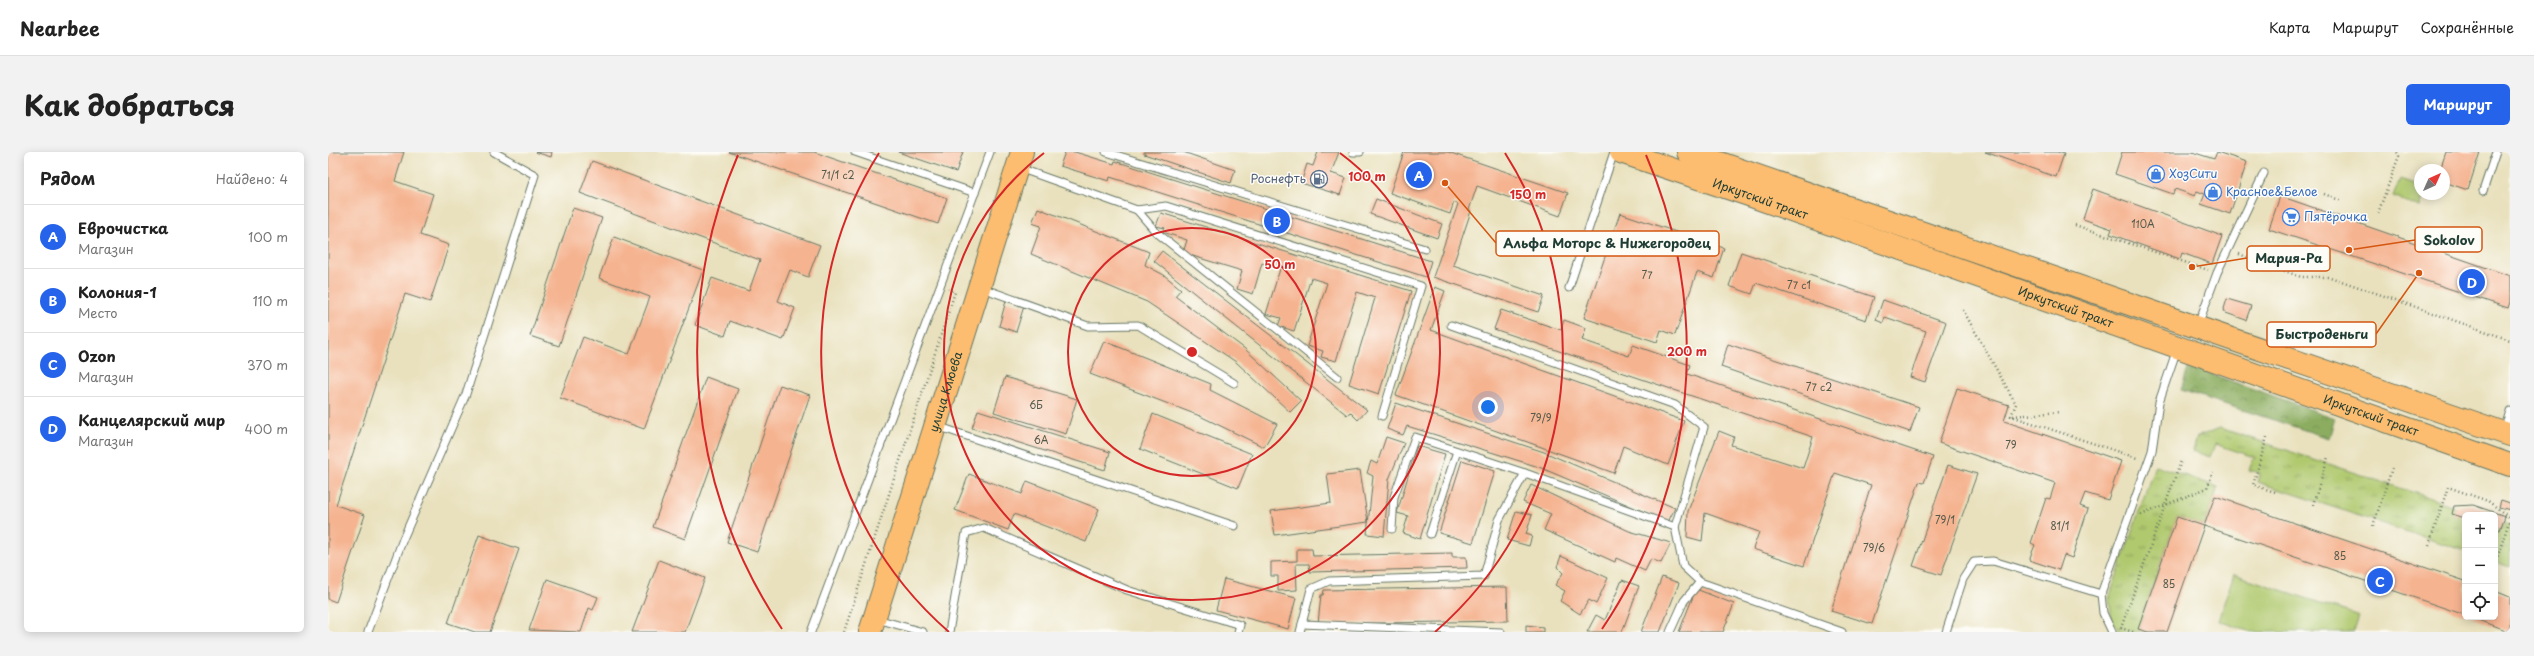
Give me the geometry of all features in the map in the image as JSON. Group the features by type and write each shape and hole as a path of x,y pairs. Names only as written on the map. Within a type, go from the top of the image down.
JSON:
{"main road":[{"name":"Иркутский тракт","path":"1621,152 1749,195 2510,465"},
{"name":"Иркутский тракт","path":"1688,152 2507,434"},
{"name":"улица Клюева","path":"872,625 978,286 1020,160"}],"lane":[{"path":"368,632 403,539 466,394 535,175 494,152"},
{"path":"855,152 975,193"},
{"path":"812,632 990,152"},
{"path":"1106,152 1425,250"},
{"path":"1353,152 1360,152"},
{"path":"1569,288 1614,152"},
{"path":"2483,191 2496,152"},
{"path":"1020,160 1137,210 1156,232 1337,377"},
{"path":"2196,328 2227,250 2264,173"},
{"path":"1137,210 1166,206 1421,286 1382,416"},
{"path":"978,286 1088,326 1138,325 1234,383"},
{"path":"1451,325 1675,405 1704,427 1675,527 1683,566 1700,582 1842,632"},
{"path":"2112,632 2103,613 2101,594 2152,451 2159,402 2178,347"},
{"path":"2507,434 2510,410"},
{"path":"935,425 1235,526"},
{"path":"1392,529 1394,496 1415,437 1525,473 1675,527"},
{"path":"1430,534 1457,451"},
{"path":"1300,632 1311,589 1329,581 1484,576 1499,520 1525,473"},
{"path":"949,632 966,533 984,528 1128,590 1240,625 1238,632"},
{"path":"1946,632 1968,569 1974,562 1983,560 1993,561 2101,594"},
{"path":"1670,632 1684,601 1700,582"},
{"path":"1302,624 1501,632"},
{"path":"872,625 923,632"}],"path":[{"path":"2378,213 2399,156 2397,152"},
{"path":"2324,194 2342,201"},
{"path":"2075,225 2217,273"},
{"path":"2227,250 2301,277 2330,278 2510,340"},
{"path":"844,632 955,292 940,285"},
{"path":"1963,310 2016,404 2011,416"},
{"path":"2011,416 2060,412"},
{"path":"2011,416 2148,462"},
{"path":"2268,437 2253,485 2274,492"},
{"path":"2313,505 2328,457"},
{"path":"2133,632 2121,628 2181,461"},
{"path":"2373,526 2392,468"},
{"path":"2128,520 2208,488 2213,472"},
{"path":"2430,545 2448,487 2488,501 2510,518 2498,555"}],"green space":[{"path":"2400,179 2414,184 2414,200 2422,200 2420,207 2393,197"},
{"path":"2189,366 2335,418 2329,438 2181,390"},
{"path":"2220,428 2454,506 2452,514 2462,517 2462,550 2257,482 2260,473 2249,470 2254,457 2215,444 2210,457 2193,451 2197,437"},
{"path":"2155,465 2218,487 2204,526 2177,517 2138,628 2148,632 2119,632 2112,621 2109,598"},
{"path":"2502,523 2510,525 2510,567 2498,563 2498,529 2500,530"},
{"path":"2234,574 2359,616 2354,632 2251,632 2219,621"}],"building":[{"path":"328,152 404,152 395,181 433,194 420,235 449,245 430,302 405,294 336,505 365,515 336,602 328,599"},
{"path":"535,152 552,152 551,157"},
{"path":"729,152 814,152 947,198 938,224"},
{"path":"898,152 963,152 956,172"},
{"path":"1065,152 1075,152 1114,164 1115,161 1431,261 1426,277 1110,177 1109,181 1060,166"},
{"path":"1144,152 1183,152 1235,170 1231,183 1144,154"},
{"path":"1318,152 1339,152 1331,173 1346,178 1340,195 1301,183 1307,164 1313,166"},
{"path":"1404,152 1448,152 1568,193 1560,216 1477,186 1469,210 1471,211 1453,265 1544,296 1538,312 1433,277 1458,204 1454,202 1450,214 1390,193"},
{"path":"1985,152 2057,152 2064,154 2056,177"},
{"path":"2122,152 2192,152 2214,159 2217,152 2247,162 2230,214 2201,204 2205,194 2197,191 2195,196 2175,189 2173,194 2115,174"},
{"path":"2446,152 2480,152 2468,190 2450,184 2450,164 2442,164"},
{"path":"592,161 820,245 808,277 790,270 778,301 795,308 783,340 730,321 725,336 695,325 712,278 749,291 760,260 580,193"},
{"path":"2093,189 2222,236 2212,264 2182,253 2180,259 2110,234 2112,229 2083,219"},
{"path":"2280,196 2510,276 2510,302 2508,308 2269,229"},
{"path":"1376,199 1442,224 1437,238 1370,214"},
{"path":"573,208 602,218 559,346 530,336"},
{"path":"1038,208 1149,252 1145,265 1164,275 1181,289 1175,296 1245,349 1301,401 1290,412 1236,362 1147,302 1031,254 1041,226 1032,223"},
{"path":"1161,213 1411,291 1379,394 1349,384 1375,298 1357,292 1336,361 1321,357 1323,351 1307,346 1327,283 1311,278 1294,331 1278,326 1281,318 1266,314 1280,269 1262,263 1253,294 1237,289 1242,271 1183,253 1187,240 1163,232 1165,228 1156,226"},
{"path":"1620,213 1724,248 1714,278 1697,272 1675,335 1661,330 1657,342 1584,318"},
{"path":"614,237 703,270 644,429 560,398 583,337 629,354 650,297 599,278"},
{"path":"1162,251 1367,410 1358,420 1350,412 1347,415 1154,261"},
{"path":"1741,252 1874,297 1866,320 1756,283 1752,294 1729,286"},
{"path":"1435,287 1445,291 1431,330 1684,421 1668,465 1623,446 1614,473 1396,395"},
{"path":"2227,299 2251,306 2246,320 2223,312"},
{"path":"1883,300 1946,322 1925,382 1910,377 1926,331 1885,317 1883,323 1876,320"},
{"path":"1006,301 1024,306 1016,332 999,326"},
{"path":"1501,310 1561,330 1564,320 1586,328 1582,340 1629,356 1633,345 1690,365 1687,374 1933,457 1924,483 1919,482 1872,624 1831,611 1871,485 1835,473 1804,566 1753,549 1759,532 1705,513 1702,541 1687,537 1688,511 1719,431 1734,437 1731,445 1803,468 1813,437 1494,329"},
{"path":"1104,341 1211,384 1210,390 1277,424 1264,447 1200,416 1090,374"},
{"path":"1728,344 1919,407 1910,432 1721,367"},
{"path":"706,377 738,389 685,539 653,527"},
{"path":"1005,377 1077,399 1066,434 994,412"},
{"path":"780,385 810,395 757,552 727,542"},
{"path":"1957,388 2009,405 2004,421 2121,461 2108,500 2085,493 2080,506 2088,509 2072,558 2064,555 2059,570 2029,560 2035,545 2031,543 2046,498 2050,499 2055,483 1939,443"},
{"path":"1396,403 1544,452 1675,508 1668,522 1539,467 1407,426 1403,435 1387,429"},
{"path":"978,410 1110,452 1105,470 972,428"},
{"path":"1153,414 1252,454 1238,488 1140,449"},
{"path":"1386,437 1404,443 1389,479 1384,536 1367,534 1373,476 1367,473 1371,461 1377,464"},
{"path":"1417,446 1445,454 1420,539 1403,533 1408,516 1397,513"},
{"path":"1462,460 1495,471 1473,543 1439,533"},
{"path":"1948,465 1977,474 1941,575 1913,566"},
{"path":"1360,470 1368,522 1275,535 1271,511 1331,503 1327,474"},
{"path":"969,474 1022,494 1027,481 1099,509 1086,542 1014,514 1008,530 955,510"},
{"path":"1531,485 1629,531 1671,543 1661,563 1651,559 1645,571 1616,558 1615,562 1544,530 1551,514 1523,502"},
{"path":"2215,496 2462,580 2462,614 2204,526"},
{"path":"2501,500 2510,503 2510,510 2499,507"},
{"path":"2473,505 2493,512 2462,512 2462,517 2452,514 2454,506"},
{"path":"1516,511 1532,515 1526,534 1532,536 1529,546 1507,540"},
{"path":"2498,514 2505,516 2500,530 2498,529"},
{"path":"2177,517 2204,526 2167,632 2148,632 2138,629"},
{"path":"479,535 519,549 490,632 475,632 448,623"},
{"path":"1297,549 1312,549 1313,556 1452,553 1452,557 1466,557 1467,568 1310,572 1309,564 1296,564 1297,590 1278,591 1278,576 1271,576 1271,562 1297,561"},
{"path":"1561,556 1608,578 1596,604 1589,600 1580,614 1560,601 1565,591 1555,585 1563,573 1557,567"},
{"path":"659,560 705,578 685,632 632,632"},
{"path":"1662,577 1679,583 1660,632 1641,632"},
{"path":"547,579 598,597 593,610 589,608 581,632 529,630"},
{"path":"1224,579 1296,598 1288,629 1216,610"},
{"path":"1622,580 1639,586 1622,632 1587,632 1596,615 1605,620"},
{"path":"1507,587 1508,621 1318,624 1321,595 1323,595 1324,590"},
{"path":"1696,589 1734,604 1723,632 1679,632"},
{"path":"2498,592 2510,597 2510,632 2478,620 2498,620"},
{"path":"1526,625 1543,627 1543,632 1526,632"}],"place":[{"name":"ХозСити","path":"2156,174"},
{"name":"Еврочистка","path":"1419,175"},
{"name":"Роснефть","path":"1319,179"},
{"name":"Альфа Моторс & Нижегородец","path":"1445,183"},
{"name":"Красное&Белое","path":"2213,192"},
{"name":"Пятёрочка","path":"2291,217"},
{"name":"Колония-1","path":"1277,221"},
{"name":"Sokolov","path":"2349,250"},
{"name":"Мария-Ра","path":"2192,267"},
{"name":"Быстроденьги","path":"2419,273"},
{"name":"Канцелярский мир","path":"2472,282"},
{"name":"Ozon","path":"2380,581"}]}
